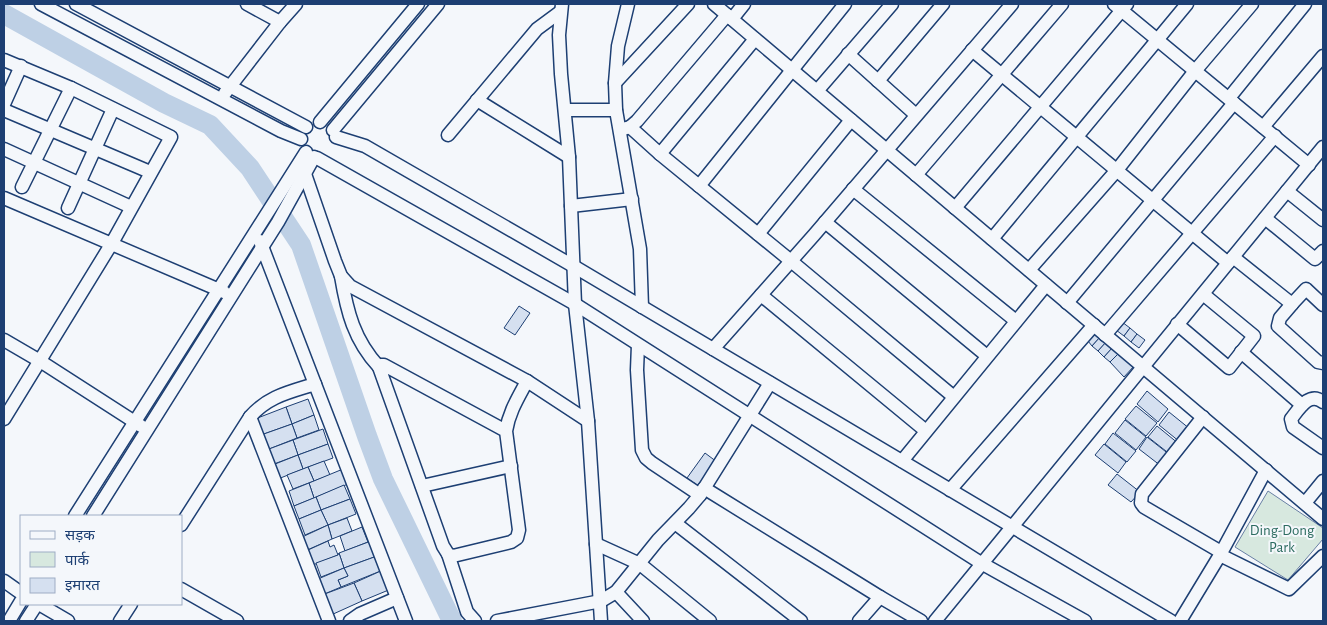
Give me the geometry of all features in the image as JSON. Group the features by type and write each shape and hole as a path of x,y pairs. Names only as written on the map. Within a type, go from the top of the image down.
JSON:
{"street":[{"path":"41,4 282,131 304,133"},
{"path":"76,4 229,87 304,133"},
{"path":"246,4 280,22"},
{"path":"220,99 296,4"},
{"path":"320,122 418,4"},
{"path":"335,134 438,4"},
{"path":"628,4 618,46 615,83 616,110 625,128 632,200 640,249 642,307"},
{"path":"615,83 688,4"},
{"path":"714,4 1323,519"},
{"path":"625,128 646,112 729,17 744,4"},
{"path":"699,186 845,4"},
{"path":"817,91 892,4"},
{"path":"878,81 943,4"},
{"path":"713,349 1012,4"},
{"path":"916,175 1062,4"},
{"path":"992,239 1187,4"},
{"path":"1029,270 1117,170 1252,4"},
{"path":"1067,303 1154,201 1306,4"},
{"path":"955,208 1121,6 1157,39 1309,165"},
{"path":"448,135 537,29 561,8"},
{"path":"561,8 559,35 569,157 572,266 588,422 602,621"},
{"path":"660,154 755,39"},
{"path":"972,50 1192,233 1292,304"},
{"path":"848,54 916,115"},
{"path":"1263,126 1323,56"},
{"path":"4,60 71,88 171,137 112,243 4,419"},
{"path":"4,104 21,66"},
{"path":"22,187 71,88"},
{"path":"477,100 569,157"},
{"path":"68,208 113,109"},
{"path":"4,110 150,172"},
{"path":"565,110 616,110"},
{"path":"758,234 852,120"},
{"path":"312,156 325,157 336,146 335,134 328,124 313,123 304,133 301,144 312,156 575,304 981,564 1085,621"},
{"path":"625,128 758,234 954,397"},
{"path":"335,134 365,146 572,266 1171,621"},
{"path":"1105,335 1275,136"},
{"path":"4,149 131,208"},
{"path":"935,621 1142,366 1322,151"},
{"path":"94,515 278,222 294,182 304,174 312,156"},
{"path":"76,515 256,229 266,214 294,182 312,156"},
{"path":"304,174 341,276 346,304 358,338 362,347 379,367 443,546 448,554 467,612 475,621"},
{"path":"853,189 1016,321"},
{"path":"1287,191 1323,220"},
{"path":"4,198 232,295"},
{"path":"571,206 632,200"},
{"path":"1265,218 1315,259 1323,251"},
{"path":"825,222 987,356"},
{"path":"256,229 406,621"},
{"path":"341,276 350,286 527,381 588,422"},
{"path":"902,461 1046,285"},
{"path":"1323,304 1306,289 1280,318 1278,326 1318,362 1323,363"},
{"path":"1178,324 1229,368 1254,336 1203,294"},
{"path":"761,295 926,431"},
{"path":"950,490 1094,325"},
{"path":"4,340 147,430"},
{"path":"638,345 637,370 642,450 646,458 921,621"},
{"path":"1241,352 1302,405"},
{"path":"379,367 384,365 506,431"},
{"path":"448,554 453,556 511,542 516,538 519,530 506,431 513,406 527,381"},
{"path":"497,621 600,601 616,592 702,492 770,383"},
{"path":"182,523 250,417 261,404 315,384"},
{"path":"1323,402 1313,398 1308,399 1291,419 1293,427 1323,448"},
{"path":"250,417 329,621"},
{"path":"1203,417 1138,501 1144,507 1220,554 1290,589 1323,556"},
{"path":"422,486 511,466"},
{"path":"1180,621 1220,554 1266,470"},
{"path":"1305,504 1323,481"},
{"path":"675,523 801,621"},
{"path":"596,544 640,564 710,621"},
{"path":"4,581 20,592"},
{"path":"182,590 237,621"},
{"path":"616,592 643,621"},
{"path":"859,621 880,597"},
{"path":"350,621 360,614 397,598"},
{"path":"9,621 20,603"},
{"path":"26,621 37,605"},
{"path":"40,605 68,621"},
{"path":"120,621 130,605"}],"green space":[{"name":"Ding-Dong Park","path":"1268,491 1323,528 1323,539 1288,580 1235,547"}],"building":[{"path":"519,306 530,313 515,335 504,328"},
{"path":"1122,322 1130,328 1124,336 1116,330"},
{"path":"1130,328 1137,334 1131,342 1124,336"},
{"path":"1097,332 1101,336 1092,346 1088,341"},
{"path":"1137,334 1145,340 1139,348 1131,342"},
{"path":"1101,336 1107,341 1098,351 1092,346"},
{"path":"1107,341 1113,347 1104,357 1098,351"},
{"path":"1113,347 1119,353 1110,362 1104,357"},
{"path":"1119,353 1134,366 1124,377 1110,362"},
{"path":"1147,391 1168,409 1158,422 1137,404"},
{"path":"308,399 314,415 292,424 286,407"},
{"path":"1136,406 1157,423 1146,436 1125,419"},
{"path":"286,407 292,424 261,435 255,419"},
{"path":"1169,412 1190,429 1180,442 1159,425"},
{"path":"314,415 319,430 297,438 292,424"},
{"path":"1125,420 1146,437 1136,450 1115,433"},
{"path":"292,424 297,438 269,449 261,435"},
{"path":"1157,426 1179,444 1171,455 1148,437"},
{"path":"323,429 328,444 298,455 293,440"},
{"path":"1113,433 1136,451 1127,462 1105,444"},
{"path":"1147,437 1170,455 1161,466 1139,449"},
{"path":"293,440 298,455 274,464 269,449"},
{"path":"328,444 333,458 303,469 298,455"},
{"path":"1104,444 1126,462 1118,473 1095,455"},
{"path":"705,453 717,462 700,487 687,478"},
{"path":"298,455 303,469 278,479 270,466"},
{"path":"324,461 330,475 314,481 308,467"},
{"path":"308,467 314,481 293,489 287,475"},
{"path":"343,469 348,484 314,498 309,483"},
{"path":"1117,474 1140,492 1131,502 1108,485"},
{"path":"309,483 314,498 294,506 289,491"},
{"path":"344,485 350,499 321,510 316,497"},
{"path":"316,497 321,510 299,519 294,506"},
{"path":"350,499 356,514 328,525 321,510"},
{"path":"321,510 328,525 305,535 299,519"},
{"path":"347,518 352,531 332,539 328,525"},
{"path":"328,525 332,539 305,551 300,538"},
{"path":"362,527 368,542 345,551 340,536"},
{"path":"328,541 330,547 334,545 338,555 313,565 308,550"},
{"path":"371,541 377,556 344,568 339,553"},
{"path":"339,553 344,568 321,577 316,563"},
{"path":"377,556 383,570 341,587 338,580 348,576 344,568"},
{"path":"344,568 348,576 338,580 341,587 322,595 318,579"},
{"path":"383,570 391,589 362,601 354,583"},
{"path":"354,583 362,601 331,615 322,595"}],"waterway":[{"path":"4,14 164,103 210,125 250,168 301,245 383,479 452,621"}]}
